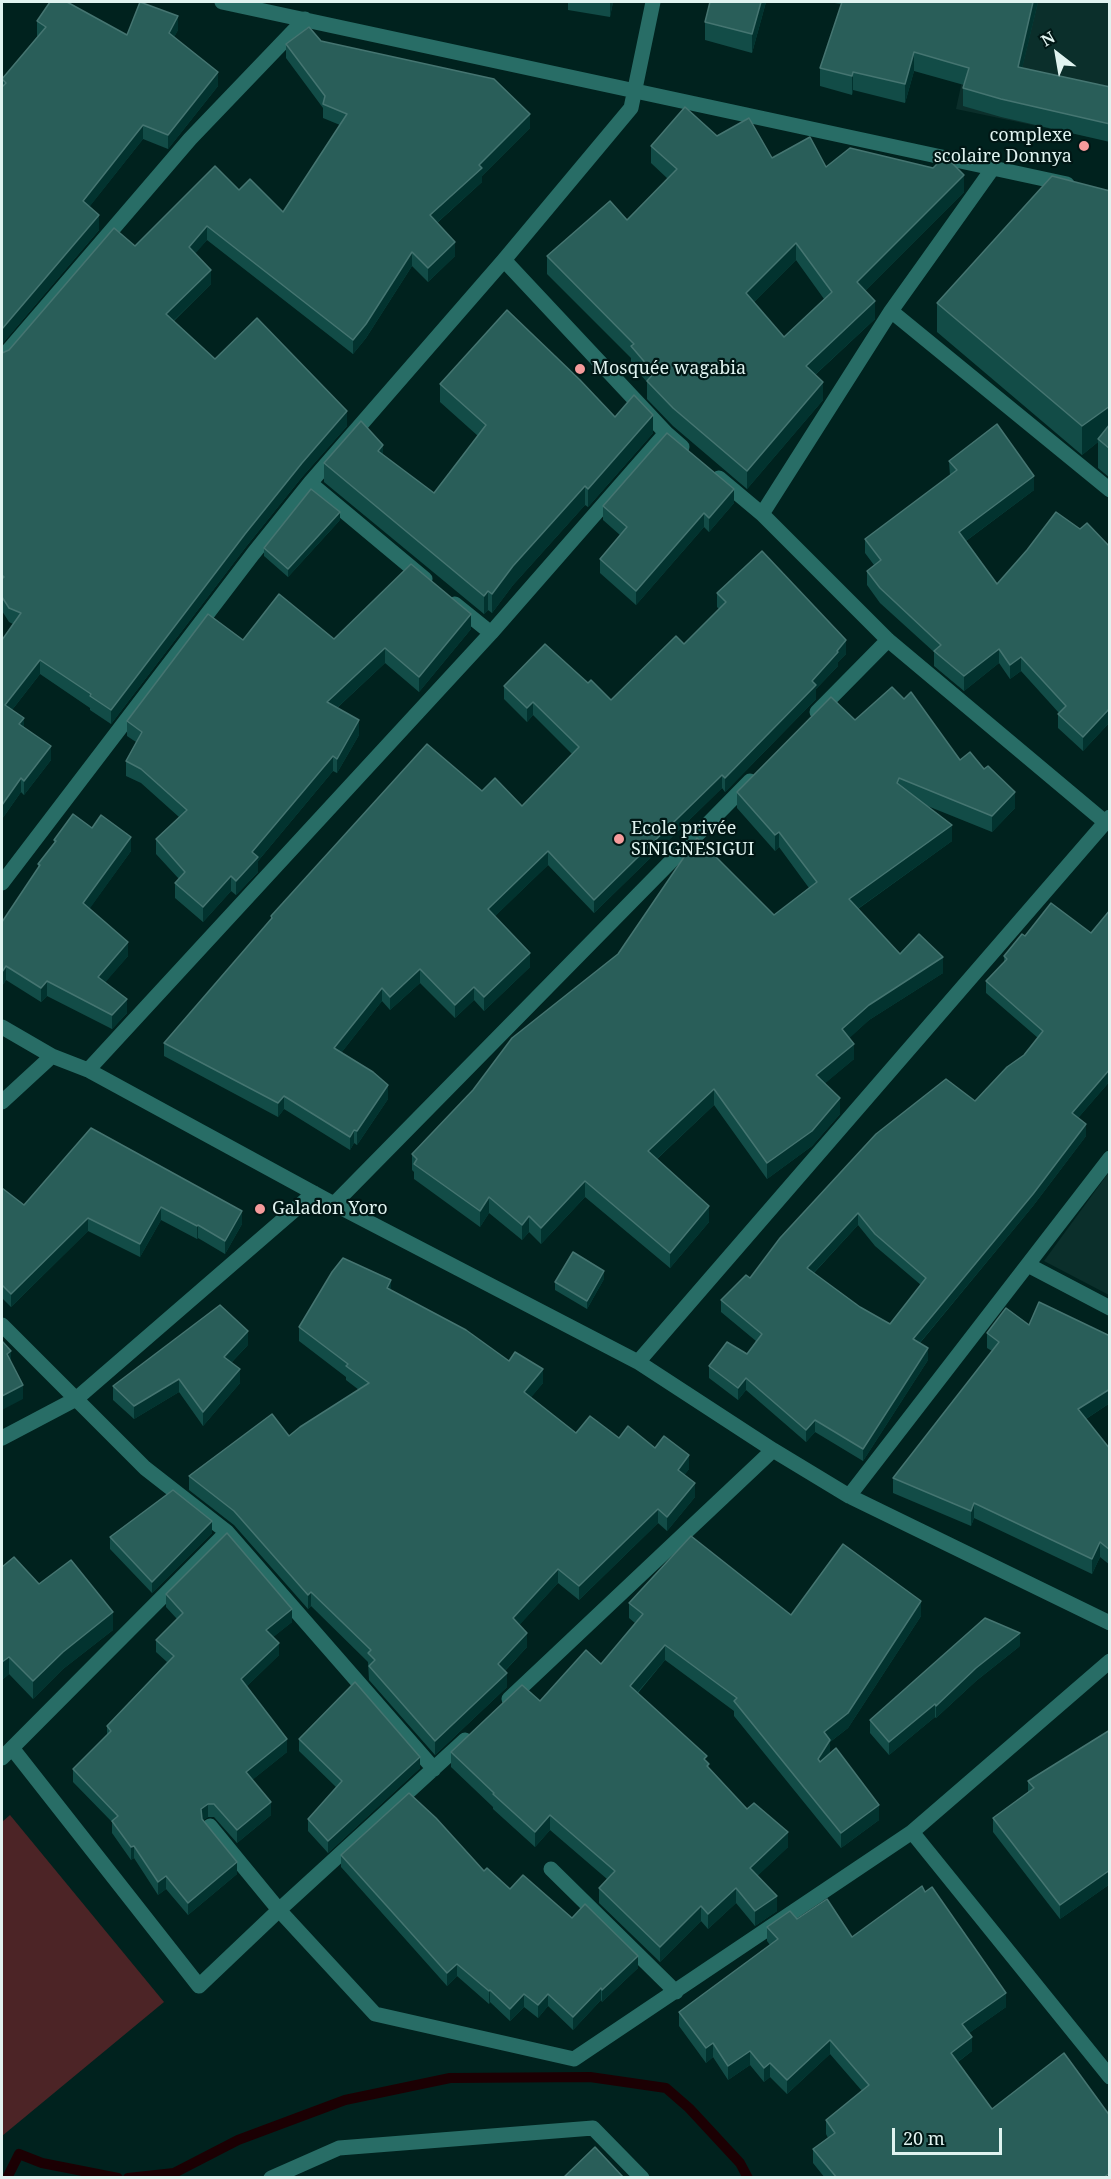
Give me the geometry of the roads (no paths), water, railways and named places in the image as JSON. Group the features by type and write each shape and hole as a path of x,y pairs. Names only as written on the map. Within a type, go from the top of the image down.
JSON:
{"street":[{"path":"222,2 1086,188"},
{"path":"2,883 245,563 310,483 504,260 631,108 653,2"},
{"path":"2,358 190,139 305,19"},
{"path":"762,514 891,311 993,168"},
{"path":"504,260 666,433 692,455"},
{"path":"891,311 1110,490"},
{"path":"88,1070 491,633 666,433"},
{"path":"638,1362 1108,820 888,640 762,514 710,470"},
{"path":"310,483 491,633"},
{"path":"804,725 888,640"},
{"path":"334,1204 762,768"},
{"path":"2,1027 52,1056 88,1070 334,1204 638,1362 773,1450 849,1496 1110,1623"},
{"path":"2,1102 52,1056"},
{"path":"849,1496 1110,1158"},
{"path":"2,1438 76,1399 314,1193"},
{"path":"1028,1265 1110,1308"},
{"path":"2,1325 145,1468 226,1532 434,1769"},
{"path":"495,1712 773,1450"},
{"path":"226,1532 7,1753 199,1986 478,1728"},
{"path":"210,1826 279,1910 375,2014 574,2059 912,1832 1110,1661"},
{"path":"912,1832 1110,2077"},
{"path":"551,1869 676,1992"},
{"path":"271,2178 339,2148 593,2128 642,2178"}],"waterway":[{"path":"128,2178 174,2173 238,2140 345,2100 450,2078 590,2077 666,2088 689,2108 740,2163 748,2178"},
{"path":"7,2178 19,2154 42,2163 118,2178"}],"place":[{"name":"complexe scolaire Donnya","path":"1084,146"},
{"name":"Mosquée wagabia","path":"580,369"},
{"name":"Ecole privée SINIGNESIGUI","path":"619,839"},
{"name":"Galadon Yoro","path":"260,1209"}]}
